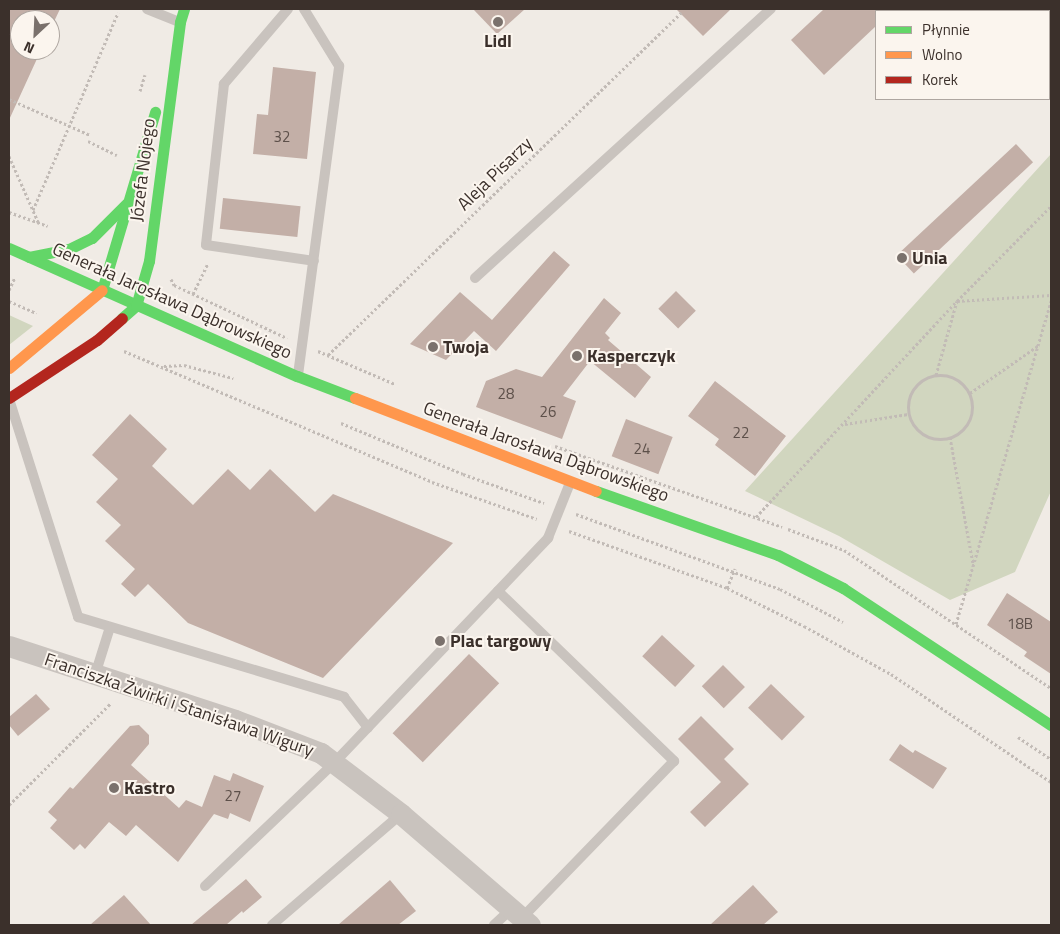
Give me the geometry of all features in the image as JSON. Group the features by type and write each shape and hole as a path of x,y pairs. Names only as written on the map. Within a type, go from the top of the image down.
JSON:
{"street":[{"name":"Józefa Nojego","path":"136,306 149,261 180,22 184,9"},
{"name":"Józefa Nojego","path":"102,290 178,37"},
{"path":"27,256 69,249 92,238 128,201"},
{"name":"Generała Jarosława Dąbrowskiego","path":"9,248 136,306 298,376 571,482 778,555 843,588 1051,725"},
{"path":"9,368 102,290"},
{"path":"9,399 97,340 136,306"},
{"name":"Franciszka Żwirki i Stanisława Wigury","path":"9,646 235,720 321,753 401,814 521,917"}],"lane":[{"path":"147,9 180,22"},
{"path":"288,9 224,84 206,245 314,262"},
{"path":"298,376 339,66 304,9"},
{"path":"474,278 771,9"},
{"path":"9,399 78,617 344,697 368,728"},
{"path":"205,886 334,763 548,538 571,482"},
{"path":"494,925 521,917 674,761 498,591"},
{"path":"95,674 110,627"},
{"path":"272,925 401,814"}],"path":[{"name":"Aleja Pisarzy","path":"328,356 681,13"},
{"path":"33,210 118,14"},
{"path":"9,99 90,136"},
{"path":"88,141 120,156"},
{"path":"9,156 39,224 27,256 9,290"},
{"path":"727,588 756,517 845,424 957,301 1051,206"},
{"path":"9,212 39,224"},
{"path":"193,294 216,246"},
{"path":"957,301 1051,295"},
{"path":"936,374 957,301"},
{"path":"956,624 1040,344 1051,301"},
{"path":"970,393 1040,344"},
{"path":"238,380 184,365 161,366 432,482 727,588 804,626 891,674 1051,782"},
{"path":"936,374 958,379 970,393 972,413 963,430 950,438 925,436 913,424 909,414 909,396 921,380 936,374"},
{"path":"845,424 909,414"},
{"path":"337,422 463,474 780,589 849,625"},
{"path":"950,438 973,564"},
{"path":"9,805 129,686"},
{"path":"1012,733 1051,759"}],"green space":[{"path":"1051,154 1051,491 1015,572 950,600 839,536 745,491"},
{"path":"9,315 33,326 9,345"}],"building":[{"path":"9,9 60,9 10,10 10,60 36,60 9,120"},
{"name":"Lidl","path":"473,9 525,9 497,34"},
{"path":"676,9 731,9 703,36"},
{"path":"824,9 876,9 875,27 824,75 791,40"},
{"path":"273,67 316,72 307,159 253,154 257,114 268,115"},
{"path":"1016,144 1033,162 914,273 897,255"},
{"path":"223,198 301,206 297,237 220,229"},
{"path":"554,251 570,265 496,351 474,331 446,360 410,344 460,292 492,320"},
{"path":"676,291 696,311 678,328 658,309"},
{"path":"604,298 621,313 605,333 610,338 608,340 651,377 635,398 590,361 563,396 576,401 562,439 476,407 486,381 516,369 542,377"},
{"path":"715,381 786,436 755,476 715,445 719,439 688,416"},
{"path":"130,414 167,449 152,466 193,505 228,469 250,490 270,469 315,512 333,494 453,543 323,678 188,623 148,584 135,597 121,584 135,569 105,541 121,525 96,502 118,479 92,455"},
{"path":"626,419 673,437 658,474 612,456"},
{"path":"1007,593 1051,622 1051,674 1024,656 1027,652 987,625"},
{"path":"662,635 695,666 675,687 642,656"},
{"path":"469,654 499,683 423,762 393,733"},
{"path":"723,665 745,687 724,708 702,686"},
{"path":"771,684 805,717 782,740 748,708"},
{"path":"36,694 50,709 18,736 9,725 9,717"},
{"path":"701,716 734,749 724,759 749,784 705,827 690,812 721,782 678,739"},
{"path":"139,725 149,735 149,744 131,765 179,808 186,800 202,807 214,775 230,781 233,773 264,786 250,822 230,813 228,819 214,814 178,862 136,825 126,836 109,822 85,849 80,844 74,850 50,828 57,820 48,812 70,787 73,789 130,726"},
{"path":"900,744 913,753 915,750 947,768 933,789 889,760"},
{"path":"246,879 262,897 243,913 242,911 226,925 191,925"},
{"path":"390,880 416,911 398,925 338,925"},
{"path":"753,885 778,912 763,925 710,925"},
{"path":"124,895 151,925 90,925"}],"traffic: fast":[{"path":"122,318 136,306 149,261 180,22 184,9"},
{"path":"102,290 155,112"},
{"path":"29,257 69,249 92,238 127,203"},
{"path":"9,248 297,376 355,398"},
{"path":"596,491 778,555 843,588 1051,725"}],"traffic: slow":[{"path":"9,368 102,290"},
{"path":"355,398 596,491"}],"traffic: jam":[{"path":"9,398 97,340 122,318"}],"place":[{"name":"Lidl","path":"498,22"},
{"name":"Unia","path":"902,258"},
{"name":"Twoja","path":"433,347"},
{"name":"Kasperczyk","path":"577,356"},
{"name":"Plac targowy","path":"440,641"},
{"name":"Kastro","path":"114,788"}]}
